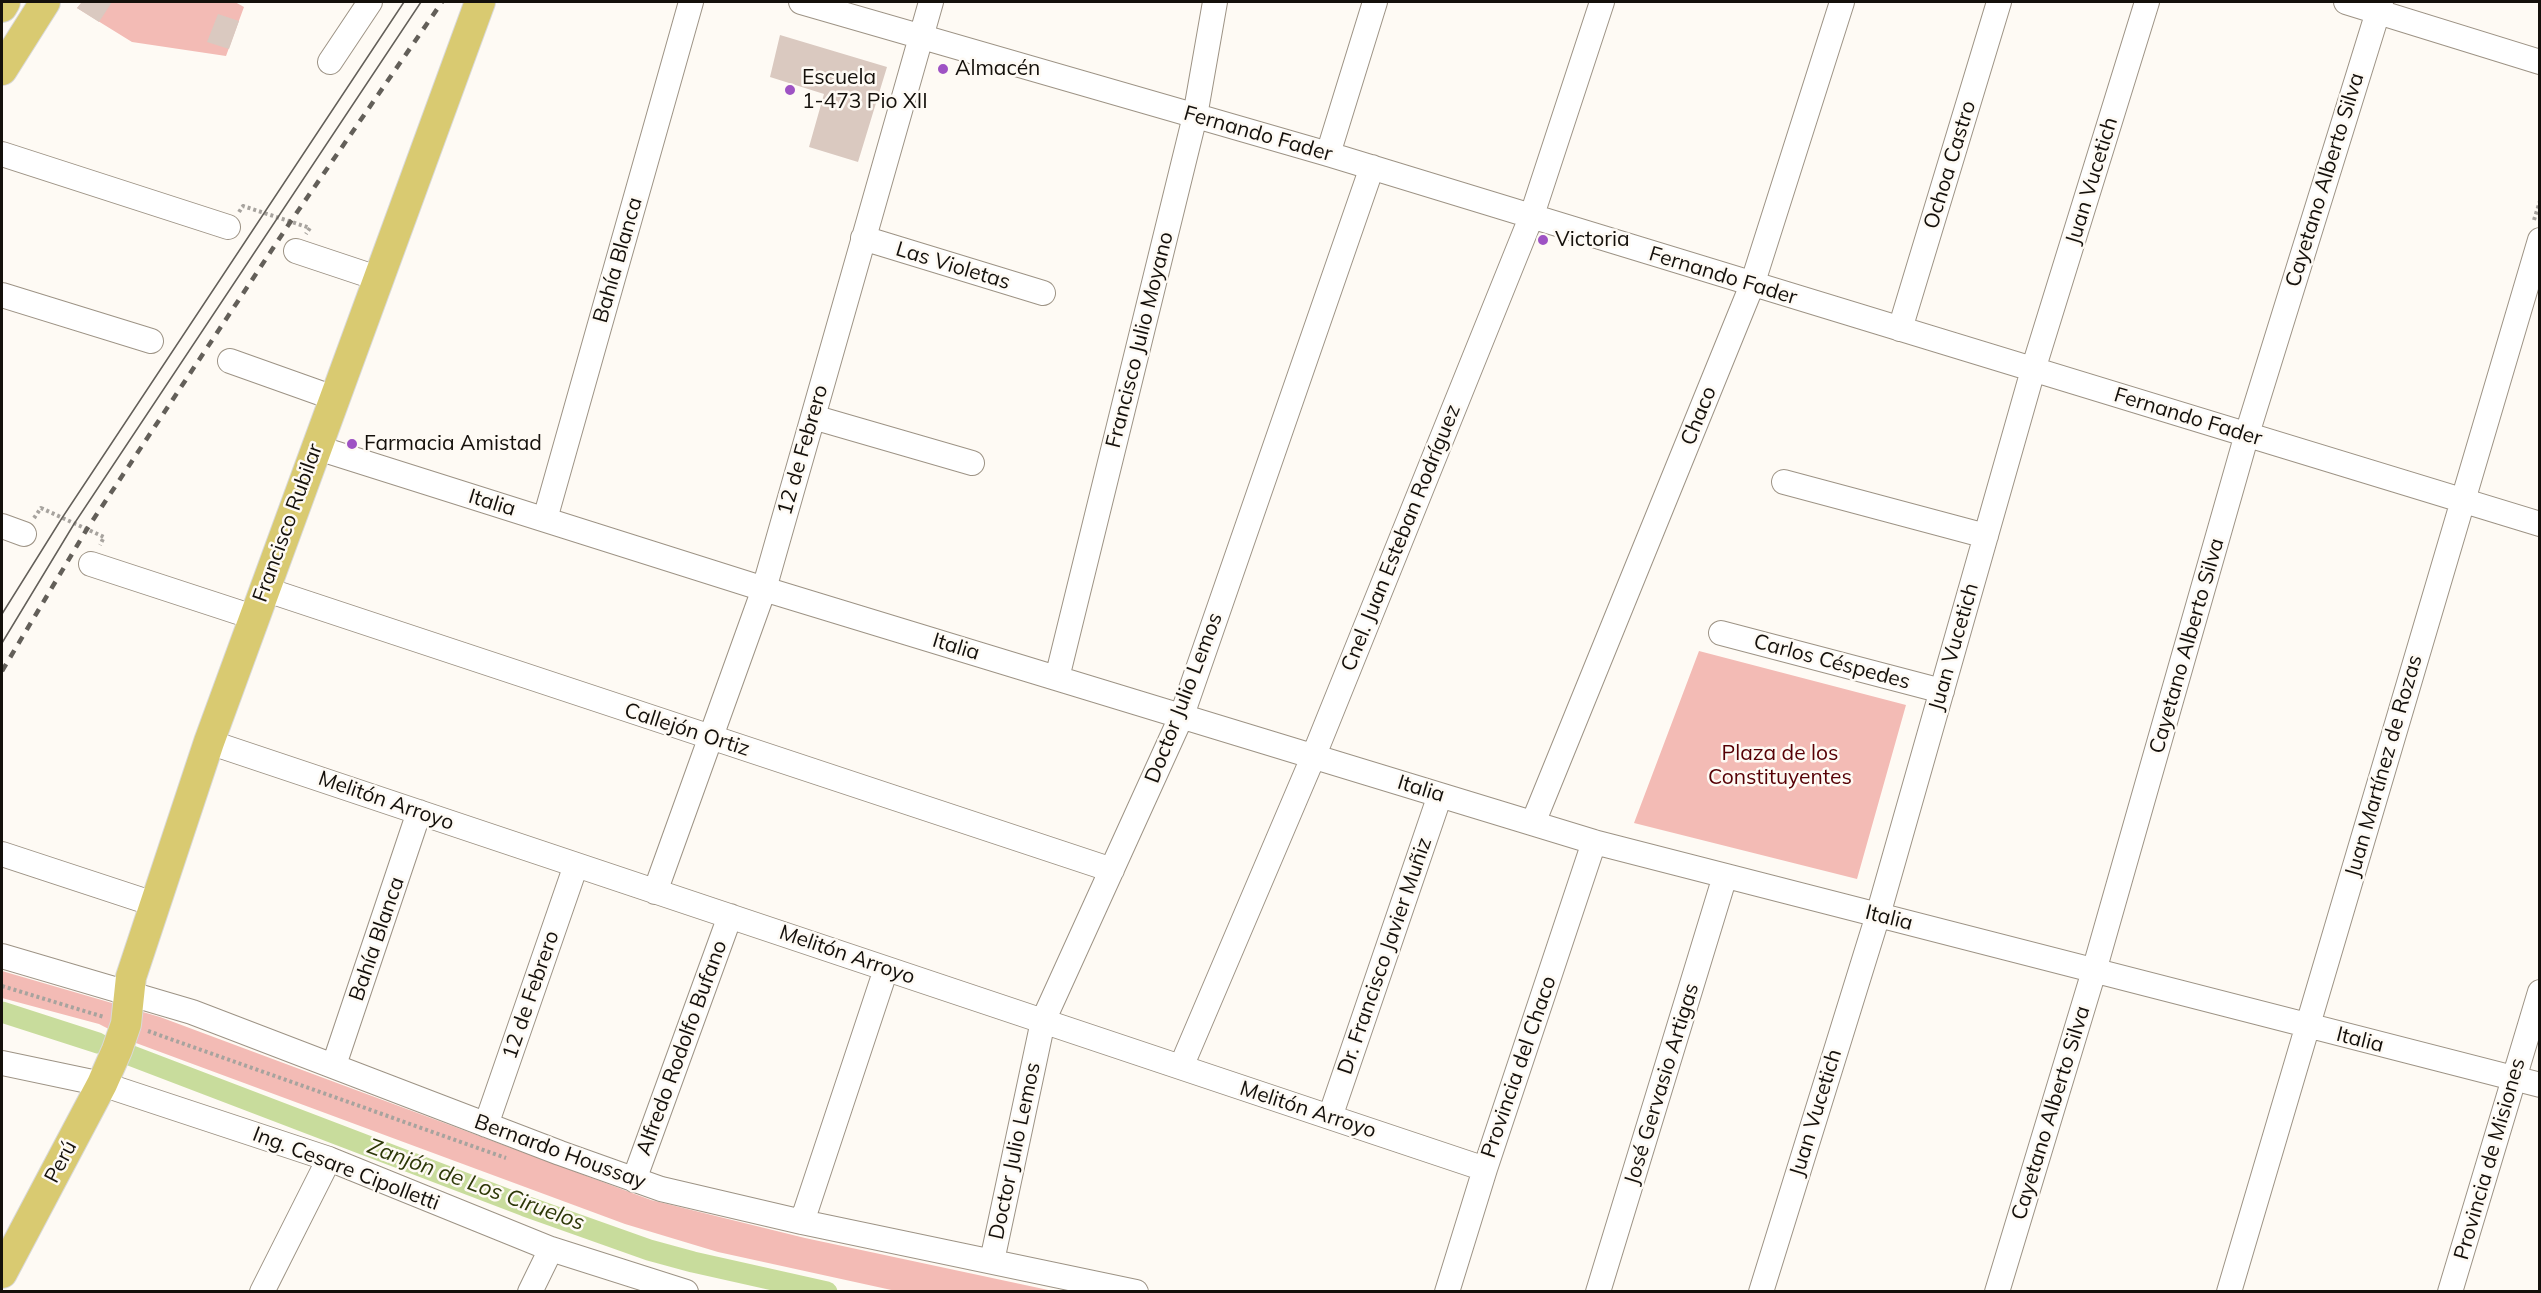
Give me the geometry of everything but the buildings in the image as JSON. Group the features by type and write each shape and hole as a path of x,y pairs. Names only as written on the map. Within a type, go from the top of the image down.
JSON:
{"main road":[{"path":"2,7 5,2"},
{"path":"2,70 45,2"},
{"name":"Francisco Rubilar","path":"117,1050 126,1024 131,977 209,742 315,447 380,279 480,2"},
{"name":"Perú","path":"2,1273 102,1084 117,1050"}],"street":[{"path":"330,62 370,2"},
{"name":"Bahía Blanca","path":"545,519 691,2"},
{"name":"Fernando Fader","path":"801,2 1532,215 1752,285 2540,524"},
{"name":"12 de Febrero","path":"655,892 764,590 931,2"},
{"name":"Francisco Julio Moyano","path":"1057,678 1194,116 1215,2"},
{"path":"1328,154 1375,2"},
{"name":"Cnel. Juan Esteban Rodríguez","path":"1181,1067 1314,755 1532,215 1602,2"},
{"name":"Chaco","path":"1533,823 1752,285 1842,2"},
{"name":"Ochoa Castro","path":"1900,329 1999,2"},
{"name":"Juan Vucetich","path":"1761,1292 1878,915 2033,370 2147,2"},
{"path":"2346,2 2379,6 2540,62"},
{"name":"Cayetano Alberto Silva","path":"1997,1292 2094,970 2247,435 2379,6"},
{"path":"2,154 228,227"},
{"name":"Doctor Julio Lemos","path":"992,1261 1043,1021 1182,715 1372,167"},
{"name":"Las Violetas","path":"863,238 1043,293"},
{"name":"Juan Martínez de Rozas","path":"2229,1292 2540,240"},
{"path":"296,251 380,279"},
{"path":"2,295 151,341"},
{"path":"230,361 334,398"},
{"path":"813,417 972,463"},
{"name":"Italia","path":"315,447 764,590 1314,755 1594,843 2540,1085"},
{"path":"1785,482 1986,536"},
{"path":"91,564 253,617"},
{"name":"Callejón Ortiz","path":"264,589 1112,870"},
{"name":"Carlos Céspedes","path":"1721,633 1942,691"},
{"name":"Melitón Arroyo","path":"209,742 1485,1169"},
{"name":"Dr. Francisco Javier Muñiz","path":"1330,1117 1440,795"},
{"name":"Bahía Blanca","path":"334,1065 419,812"},
{"name":"Provincia del Chaco","path":"1447,1292 1485,1169 1594,843"},
{"path":"2,854 154,904"},
{"name":"12 de Febrero","path":"486,1125 576,865"},
{"name":"José Gervasio Artigas","path":"1598,1292 1725,876"},
{"name":"Alfredo Rodolfo Bufano","path":"634,1180 730,916"},
{"name":"Bernardo Houssay","path":"2,956 129,992 202,1016 634,1180 681,1194 1136,1292"},
{"path":"802,1221 886,969"},
{"name":"Provincia de Misiones","path":"2451,1292 2540,992"},
{"name":"Ing. Cesare Cipolletti","path":"2,1063 102,1084 329,1159 551,1249 686,1292"},
{"path":"262,1292 329,1159"},
{"path":"530,1292 551,1249"}],"path":[{"path":"228,227 243,206 310,228 296,251"},
{"path":"13,530 41,508 104,537 91,564"}],"green space":[{"path":"82,2 235,2 244,7 226,56 132,42 77,8"},
{"name":"Plaza de los Constituyentes","path":"1699,651 1906,705 1857,879 1634,823"},
{"path":"2,971 160,1017 651,1200 805,1238 1053,1291 896,1291 718,1252 625,1224 136,1043 99,1024 2,998"}],"waterway":[{"name":"Zanjón de Los Ciruelos","path":"2,1012 98,1043"},
{"name":"Zanjón de Los Ciruelos","path":"132,1056 525,1206 649,1250 827,1292"}],"tram line":[{"path":"2,614 62,518 404,2"},
{"path":"2,643 74,524 421,2"}],"railway":[{"path":"2,671 87,529 291,221 442,2"}],"place":[{"name":"Almacén","path":"943,69"},
{"name":"Escuela 1-473 Pio XII","path":"790,90"},
{"name":"Victoria","path":"1543,240"},
{"name":"Farmacia Amistad","path":"352,444"}]}
